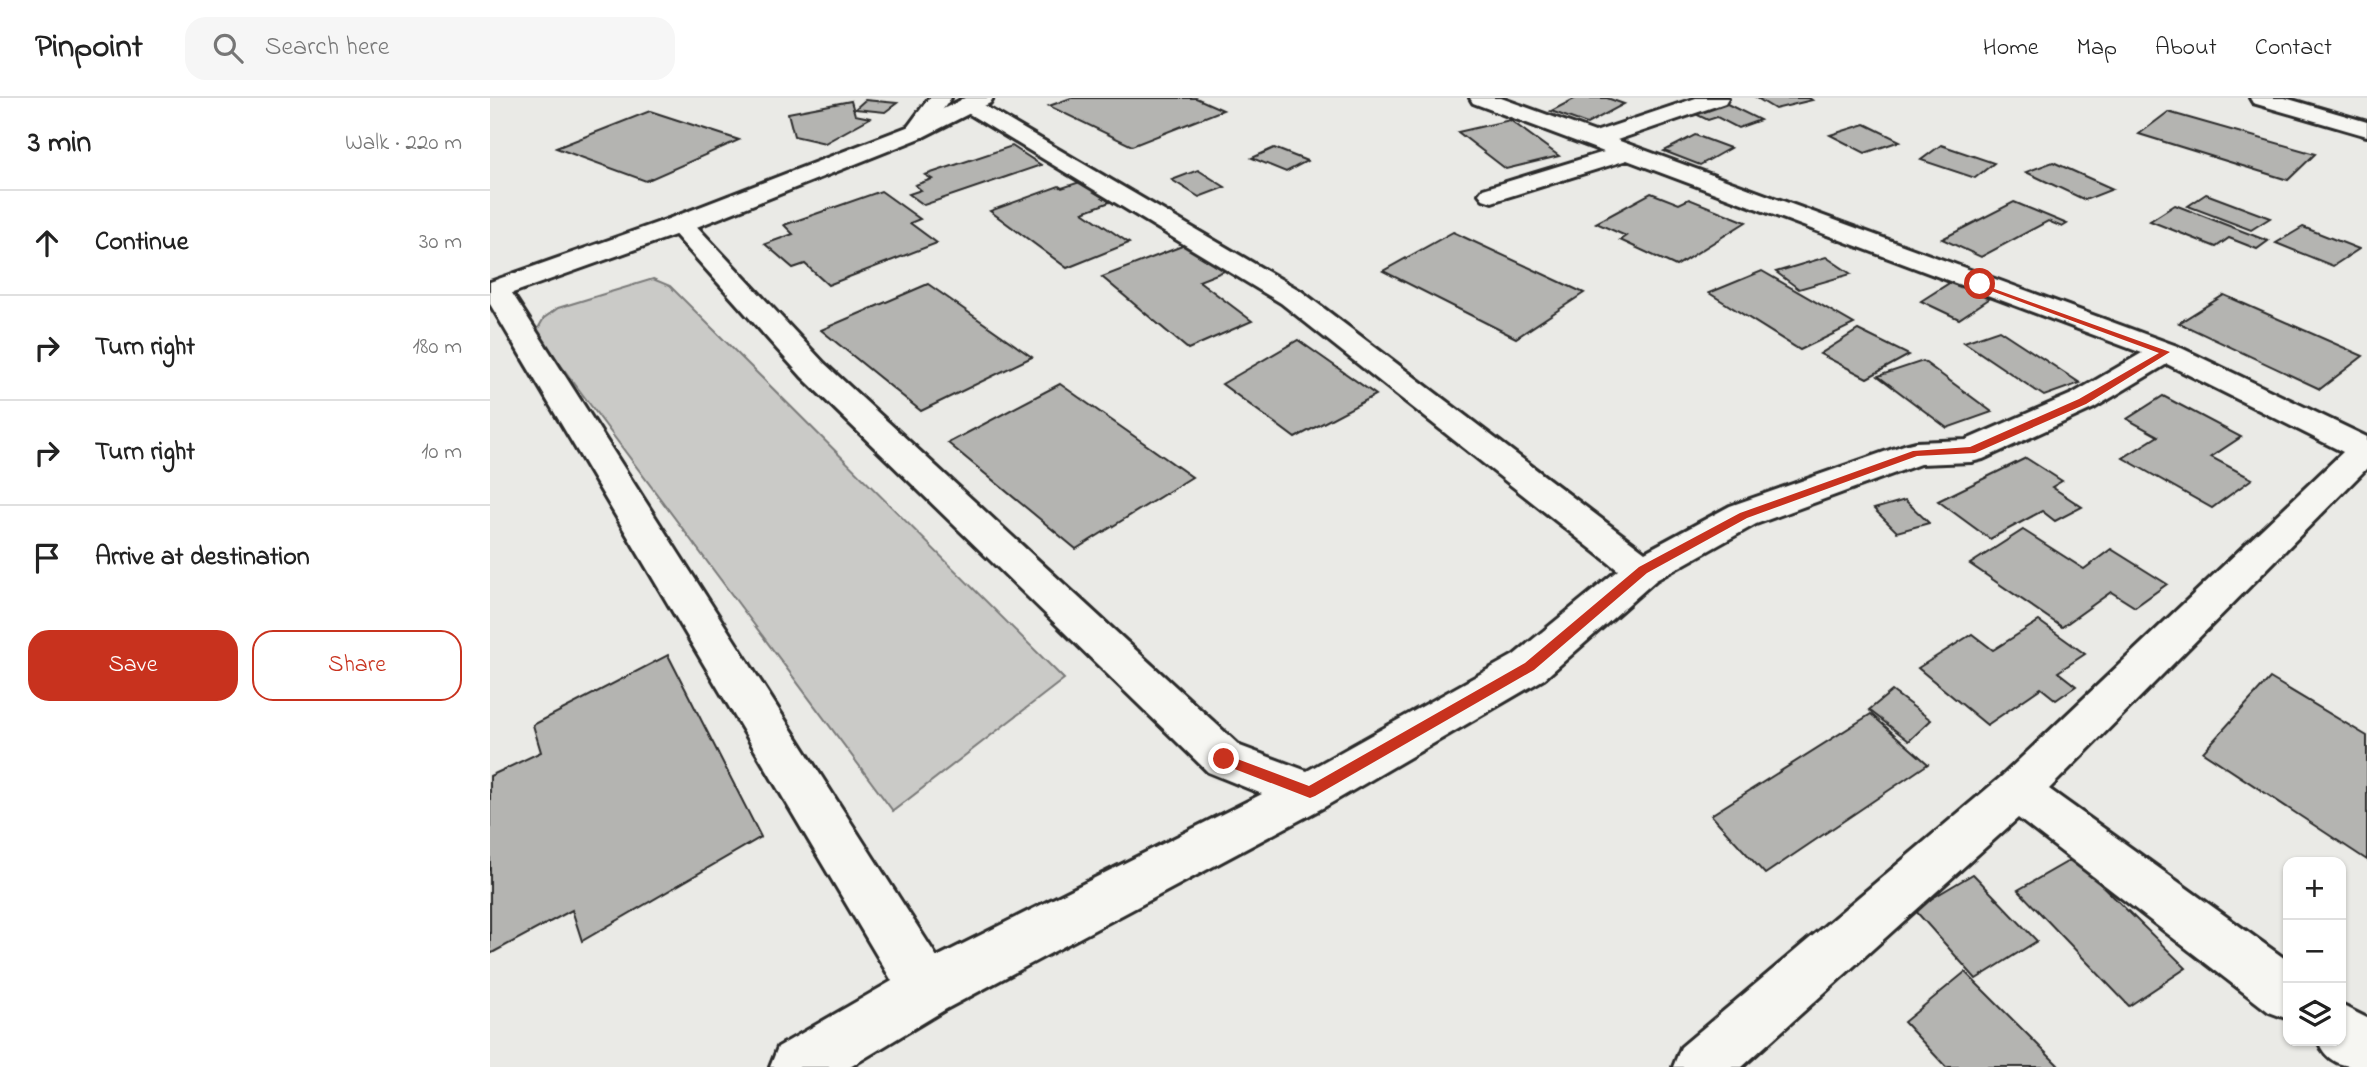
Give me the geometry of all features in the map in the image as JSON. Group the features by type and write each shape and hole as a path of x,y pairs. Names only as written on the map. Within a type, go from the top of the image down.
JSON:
{"street":[{"path":"915,132 940,98"},
{"path":"1481,98 2166,352 2367,449 2017,791 1701,1067"},
{"path":"1594,141 1717,98"},
{"path":"2261,98 2367,129"},
{"path":"927,990 493,291 680,223 915,132 976,101 1291,297 1643,570"},
{"path":"1492,194 1625,153"},
{"path":"680,223 813,370 1224,759 1310,792"},
{"path":"799,1067 927,990 1310,792 1529,667 1643,570 1743,515 1916,453 1971,451 2083,401 2166,352"},
{"path":"2017,791 2283,989"},
{"path":"2346,1036 2367,1051"}],"shaded area":[{"path":"653,279 670,286 1064,679 893,811 536,332 544,318 558,308"}],"building":[{"path":"1071,98 1196,98 1223,110 1132,146 1049,106"},
{"path":"1576,98 1607,98 1624,104 1587,124 1551,111"},
{"path":"1757,98 1809,98 1812,100 1775,109"},
{"path":"865,100 897,103 885,112 855,109"},
{"path":"851,101 855,115 870,118 825,143 794,136 788,113"},
{"path":"1723,102 1760,120 1738,128 1717,117 1708,120 1691,112"},
{"path":"650,111 739,140 646,181 556,148"},
{"path":"2168,112 2315,154 2288,180 2139,134"},
{"path":"1510,120 1559,156 1506,169 1458,132"},
{"path":"1865,124 1900,141 1865,153 1830,135"},
{"path":"1695,135 1730,148 1700,165 1664,151"},
{"path":"1941,145 1994,163 1975,178 1921,160"},
{"path":"1012,146 1041,165 924,205 909,194 921,190 915,185 932,179 925,175"},
{"path":"1274,148 1307,161 1286,172 1252,158"},
{"path":"2053,162 2113,189 2085,200 2026,172"},
{"path":"1198,170 1225,187 1199,197 1172,180"},
{"path":"1080,182 1110,202 1083,212 1129,243 1067,268 990,211 1059,186 1062,188"},
{"path":"881,191 920,219 910,223 937,243 828,285 805,264 793,268 765,244 793,234 784,225"},
{"path":"1651,193 1679,204 1689,199 1746,222 1676,266 1620,240 1626,236 1596,223"},
{"path":"2206,194 2270,218 2251,230 2188,206"},
{"path":"2014,202 2067,224 2062,227 2048,221 1981,257 1942,239"},
{"path":"2175,205 2268,241 2257,249 2229,238 2216,247 2150,221"},
{"path":"2303,227 2359,249 2333,266 2276,243"},
{"path":"1453,232 1584,293 1516,338 1383,271"},
{"path":"1190,243 1227,270 1199,281 1252,321 1188,349 1102,277"},
{"path":"1826,257 1851,274 1799,289 1776,272"},
{"path":"1762,271 1854,324 1800,350 1709,293"},
{"path":"1951,282 1989,299 1959,319 1921,301"},
{"path":"928,284 1032,357 921,411 821,330"},
{"path":"2224,295 2363,356 2320,389 2179,323"},
{"path":"1858,330 1909,355 1867,378 1820,354"},
{"path":"1999,330 2080,383 2044,396 1964,342"},
{"path":"1298,340 1376,395 1295,438 1222,384"},
{"path":"1923,361 1992,412 1947,428 1878,376"},
{"path":"1060,384 1192,477 1076,549 948,443"},
{"path":"2163,396 2241,437 2211,457 2252,479 2212,508 2123,458 2158,436 2127,419"},
{"path":"2026,458 2062,481 2052,487 2082,507 2055,521 2042,511 1990,539 1938,501"},
{"path":"1905,500 1929,523 1897,532 1874,509"},
{"path":"2023,530 2084,569 2111,549 2167,584 2135,607 2111,592 2062,627 1970,564"},
{"path":"2039,621 2085,654 2058,672 2076,686 2056,700 2041,688 1987,725 1918,668 1972,634 1993,650"},
{"path":"668,655 761,837 582,941 572,910 490,954 490,776 541,752 533,725"},
{"path":"2270,678 2367,736 2367,860 2203,752"},
{"path":"1892,691 1931,720 1909,741 1869,710"},
{"path":"1871,714 1928,764 1765,874 1711,815"},
{"path":"2074,858 2186,968 2129,1006 2018,890"},
{"path":"1973,874 2037,941 1976,979 1914,909"},
{"path":"1965,972 2060,1067 1946,1067 1904,1022"}],"route":[{"path":"1224,759 1310,792 1529,667 1643,570 1743,515 1916,453 1971,451 2083,401 2166,352 1980,284"}]}
